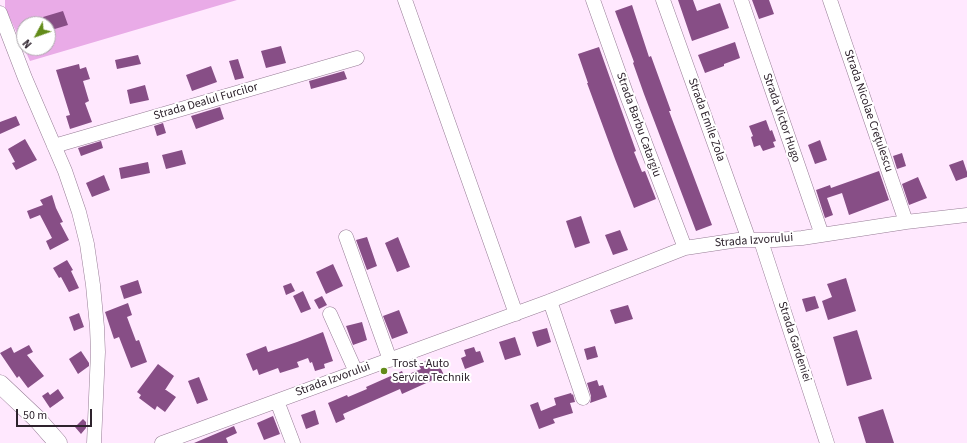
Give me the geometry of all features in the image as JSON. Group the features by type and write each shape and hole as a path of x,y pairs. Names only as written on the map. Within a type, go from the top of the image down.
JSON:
{"main road":[{"path":"0,384 37,419 58,443"}],"street":[{"path":"405,0 516,314"},
{"name":"Strada Barbu Catargiu","path":"593,0 626,93 685,248"},
{"name":"Strada Emile Zola","path":"663,0 755,240"},
{"name":"Strada Victor Hugo","path":"741,0 822,235"},
{"name":"Strada Nicolae Crețulescu","path":"830,0 906,222"},
{"path":"0,13 25,78 65,171 79,212 86,244 93,285 97,327 98,352 94,443"},
{"name":"Strada Dealul Furcilor","path":"54,146 357,58"},
{"name":"Strada Izvorului","path":"162,443 516,314 685,248 738,240 775,240 822,235 906,222 967,215"},
{"path":"346,237 390,360"},
{"name":"Strada Gardeniei","path":"755,240 827,443"},
{"path":"550,301 583,398"},
{"path":"330,314 356,372"},
{"path":"277,400 293,443"}],"shaded area":[{"path":"5,0 237,0 56,53 56,16 16,16 16,31 5,8"},
{"path":"28,56 47,56 30,61"}],"building":[{"path":"678,0 693,0 697,11 720,3 729,28 692,41"},
{"path":"752,0 769,0 774,14 759,19"},
{"path":"632,5 649,57 651,56 671,111 669,111 712,225 696,231 644,94 615,11"},
{"path":"63,11 68,25 56,29 56,16 46,16"},
{"path":"735,42 740,58 705,73 698,55"},
{"path":"281,46 286,63 266,68 261,51"},
{"path":"599,47 636,151 634,152 642,172 645,171 656,199 634,208 587,83 578,54"},
{"path":"138,55 141,64 117,69 115,60"},
{"path":"238,59 244,78 235,80 229,61"},
{"path":"79,64 80,69 86,67 90,79 83,81 89,101 85,103 92,122 70,129 66,116 70,115 56,70"},
{"path":"211,66 217,82 192,91 186,75"},
{"path":"344,71 347,79 311,89 309,81"},
{"path":"145,85 149,100 130,104 127,90"},
{"path":"220,107 224,119 196,129 191,116"},
{"path":"16,116 20,125 0,134 0,122"},
{"path":"766,120 776,141 773,142 775,147 763,151 760,145 754,147 751,137 753,136 749,126"},
{"path":"163,123 166,133 157,136 154,126"},
{"path":"25,139 37,160 16,170 12,163 15,162 8,149"},
{"path":"820,140 827,160 815,164 808,145"},
{"path":"101,141 103,148 81,156 78,148"},
{"path":"182,150 186,164 166,169 162,155"},
{"path":"902,153 906,166 897,169 893,156"},
{"path":"963,160 967,177 956,181 949,165"},
{"path":"148,162 150,173 121,179 119,168"},
{"path":"879,171 889,200 849,215 842,193 827,198 833,215 825,218 816,190 830,185 831,188"},
{"path":"104,175 110,190 92,197 86,183"},
{"path":"918,177 927,198 909,205 902,184"},
{"path":"52,195 56,208 63,222 60,223 69,240 50,250 46,241 52,238 40,215 30,219 27,211 43,205 40,200"},
{"path":"581,216 590,243 575,248 566,221"},
{"path":"620,230 628,250 613,255 605,235"},
{"path":"367,237 377,266 367,270 356,240"},
{"path":"398,237 410,267 397,272 385,243"},
{"path":"67,260 73,270 71,271 79,288 69,292 61,277 59,278 53,268"},
{"path":"333,264 343,286 326,294 316,272"},
{"path":"846,278 856,311 828,320 822,301 832,297 827,284"},
{"path":"138,280 142,293 124,299 120,286"},
{"path":"291,283 295,291 286,295 283,286"},
{"path":"303,291 311,309 301,313 293,296"},
{"path":"322,296 327,305 319,309 314,300"},
{"path":"815,296 819,308 806,312 802,299"},
{"path":"128,303 132,315 127,317 136,341 139,340 147,362 131,368 119,337 114,339 105,312"},
{"path":"628,305 633,319 615,324 610,310"},
{"path":"399,310 408,333 392,339 383,316"},
{"path":"79,313 84,327 74,331 69,317"},
{"path":"362,322 367,340 353,345 346,326"},
{"path":"547,328 551,342 537,347 532,332"},
{"path":"857,330 872,379 847,386 833,337"},
{"path":"323,332 333,361 324,364 325,368 315,371 312,362 310,363 308,358 297,362 299,367 280,373 278,368 259,375 257,369 253,371 246,354 266,346 268,352"},
{"path":"515,337 521,355 505,360 499,342"},
{"path":"29,345 33,352 27,355 44,376 28,388 19,376 17,378 0,353 11,347 14,353"},
{"path":"595,346 598,357 587,360 584,349"},
{"path":"474,347 476,352 480,351 484,362 465,369 461,358 466,356 464,350"},
{"path":"81,351 89,363 89,366 78,374 69,359"},
{"path":"430,359 433,365 438,363 444,375 402,394 400,389 343,414 345,419 336,423 328,403 367,389 366,387 402,371 404,376 421,369 418,364"},
{"path":"158,364 174,376 165,390 176,397 165,412 157,406 155,410 139,398 141,395 137,392"},
{"path":"199,377 208,400 197,404 188,381"},
{"path":"597,380 599,386 603,385 607,397 590,403 591,396 587,383"},
{"path":"58,389 64,398 50,408 42,396 48,392 50,395"},
{"path":"571,393 572,395 573,394 575,402 570,403 573,413 553,419 555,423 539,429 530,405 538,402 541,411 556,405 554,398"},
{"path":"883,409 894,443 866,443 858,417"},
{"path":"315,410 319,424 306,429 301,415"},
{"path":"273,416 280,434 264,440 257,423"},
{"path":"83,419 86,422 86,428 81,434 75,427"},
{"path":"234,426 237,433 226,438 228,443 194,443"}],"place":[{"name":"Trost - Auto Service Technik","path":"384,371"}]}
